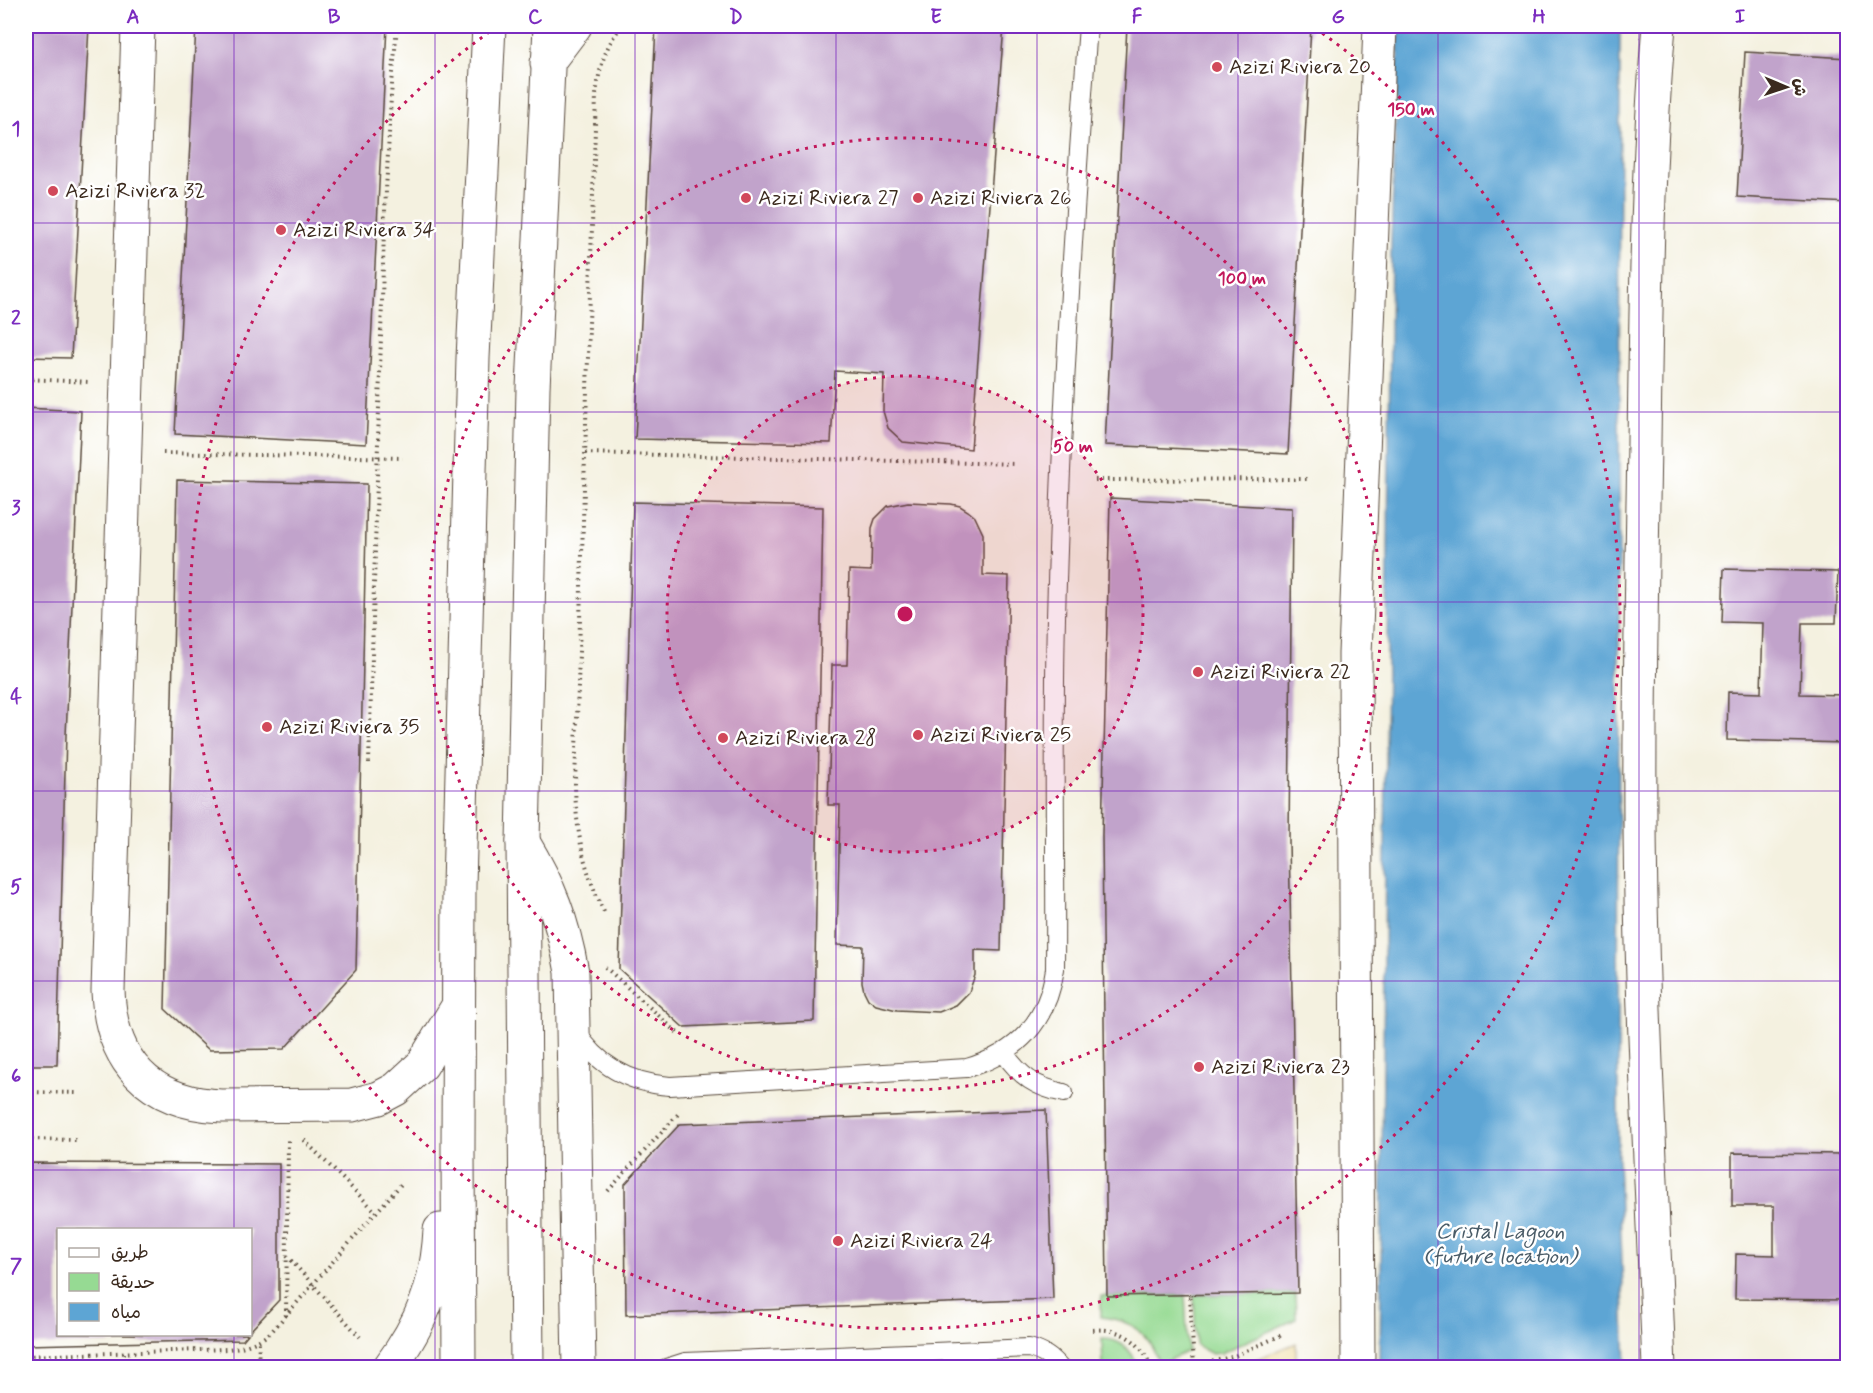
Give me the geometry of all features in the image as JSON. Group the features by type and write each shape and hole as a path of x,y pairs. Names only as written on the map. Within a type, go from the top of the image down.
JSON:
{"street":[{"path":"138,26 108,979 109,1011 113,1031 132,1066 162,1092 181,1100 200,1105 220,1106 352,1104 379,1098 410,1078 427,1058 458,1006"},
{"path":"459,1368 459,886 473,358 489,26"},
{"path":"527,1368 523,842 533,388 550,26"},
{"path":"547,63 575,26"},
{"path":"1358,1368 1355,654 1380,26"},
{"path":"1659,26 1654,83 1646,264 1640,727 1644,1010 1659,1368"},
{"path":"523,842 550,891 560,918 572,972 579,1368"},
{"path":"389,1368 417,1327 435,1279 439,1255 441,1209 450,1169 458,1150"}],"lane":[{"path":"574,1028 584,1043 609,1067 639,1081 669,1086 967,1068 987,1062 1004,1053 1020,1040 1039,1016 1052,989 1055,969 1056,654 1060,477 1068,299 1088,26"},
{"path":"1004,1053 1023,1076 1035,1084 1064,1093"},
{"path":"666,1368 685,1362 1029,1348 1041,1351 1060,1368"}],"path":[{"path":"369,764 387,162 397,26"},
{"path":"604,912 584,863 578,838 576,812 596,95 602,60 622,26"},
{"path":"26,379 90,382"},
{"path":"163,453 403,458"},
{"path":"585,453 1016,464"},
{"path":"1095,480 1309,479"},
{"path":"602,964 680,1035"},
{"path":"26,1092 77,1093"},
{"path":"608,1191 680,1112"},
{"path":"26,1139 76,1140"},
{"path":"286,1316 288,1140"},
{"path":"304,1140 376,1212"},
{"path":"26,1356 228,1349 259,1341 286,1316 402,1183"},
{"path":"286,1256 360,1337"},
{"path":"1190,1297 1194,1366"},
{"path":"1094,1330 1112,1330 1130,1338 1144,1351 1151,1368"},
{"path":"1183,1368 1214,1365 1284,1334"},
{"path":"258,1368 259,1341"},
{"path":"124,1353 124,1368"}],"green space":[{"path":"1295,1293 1296,1319 1221,1353 1212,1354 1196,1345 1194,1295"},
{"path":"1185,1295 1188,1351 1159,1365 1151,1345 1139,1330 1122,1321 1101,1317 1101,1296"},
{"path":"1102,1339 1120,1343 1133,1356 1138,1367 1103,1367"}],"sand":[{"path":"1296,1343 1296,1367 1237,1367"}],"water":[{"name":"Cristal Lagoon (future location)","path":"1399,26 1620,26 1618,1158 1626,1367 1380,1367 1391,242"}],"building":[{"name":"Azizi Riviera 32","path":"26,26 89,26 71,358 26,357"},
{"name":"Azizi Riviera 34","path":"196,26 387,26 366,444 175,434"},
{"path":"656,26 1004,26 971,449 903,442 888,428 883,411 884,374 835,371 831,443 635,439"},
{"path":"1127,26 1311,26 1288,454 1105,445"},
{"path":"1745,52 1848,58 1848,203 1737,197"},
{"path":"26,408 81,411 66,735 57,1065 26,1065"},
{"name":"Azizi Riviera 35","path":"177,480 367,484 356,970 284,1049 209,1050 165,1009"},
{"path":"1110,498 1292,508 1289,841 1298,1293 1107,1296 1102,835"},
{"name":"Azizi Riviera 28","path":"633,502 823,507 814,1021 683,1027 619,969"},
{"name":"Azizi Riviera 25","path":"908,502 951,504 968,511 975,517 983,534 983,575 1009,576 1001,951 975,950 975,975 969,992 956,1005 939,1012 897,1010 876,1005 868,999 862,982 863,946 837,945 840,805 828,805 832,665 847,665 849,570 871,571 872,528 875,519 888,506"},
{"path":"1724,569 1838,572 1836,623 1802,623 1800,694 1846,695 1845,743 1727,740 1728,692 1761,693 1763,623 1722,622"},
{"name":"Azizi Riviera 24","path":"1046,1110 1053,1299 626,1315 625,1184 680,1124"},
{"path":"1732,1153 1848,1154 1848,1300 1735,1299 1736,1254 1774,1255 1774,1206 1732,1206"},
{"path":"26,1163 279,1164 279,1300 252,1329 252,1228 57,1228 57,1336 246,1336 243,1340 26,1345"}],"place":[{"name":"Azizi Riviera 20","path":"1217,67"},
{"name":"Azizi Riviera 32","path":"53,191"},
{"name":"Azizi Riviera 27","path":"746,198"},
{"name":"Azizi Riviera 26","path":"918,198"},
{"name":"Azizi Riviera 34","path":"281,230"},
{"name":"Azizi Riviera 22","path":"1198,672"},
{"name":"Azizi Riviera 35","path":"267,727"},
{"name":"Azizi Riviera 25","path":"918,735"},
{"name":"Azizi Riviera 28","path":"723,738"},
{"name":"Azizi Riviera 23","path":"1199,1067"},
{"name":"Azizi Riviera 24","path":"838,1241"}]}
